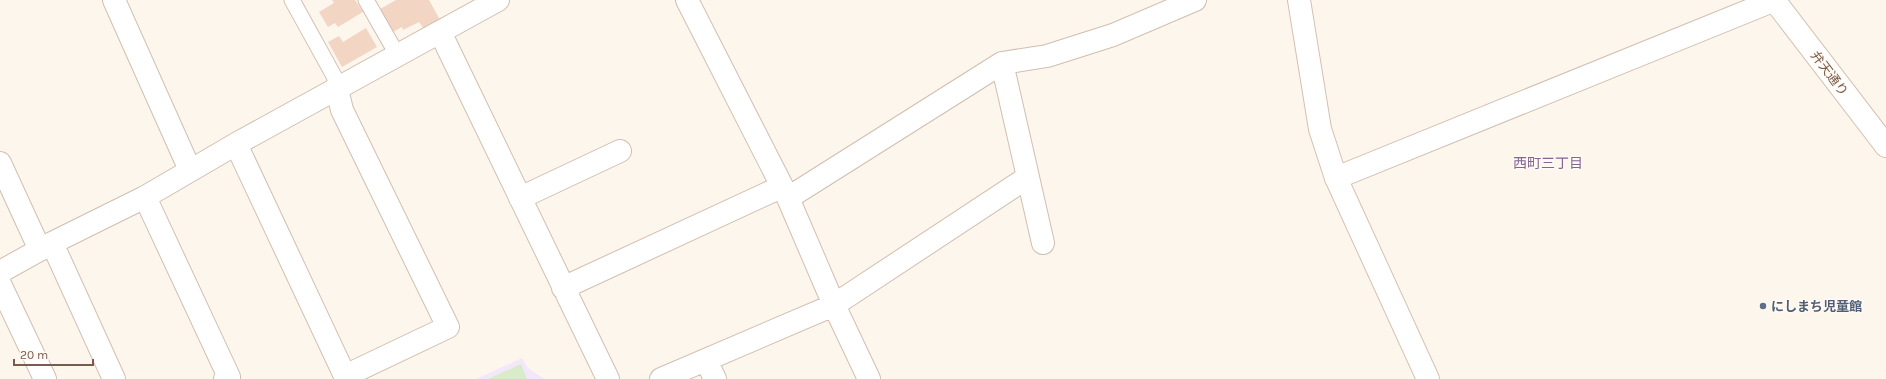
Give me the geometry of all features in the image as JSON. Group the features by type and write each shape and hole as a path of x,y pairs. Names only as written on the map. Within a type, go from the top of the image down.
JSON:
{"street":[{"path":"114,0 190,170"},
{"path":"0,272 46,246 145,197 236,144 498,0"},
{"path":"686,0 785,193 834,305 870,379"},
{"path":"563,288 785,193 1002,63 1047,56 1113,35 1195,0"},
{"path":"1299,0 1320,129 1336,178 1428,379"},
{"path":"1336,178 1775,0"},
{"name":"弁天通り","path":"1775,0 1886,146"},
{"path":"440,32 608,379"},
{"path":"1002,63 1044,242"},
{"path":"236,144 345,376 448,327 342,110 337,89"},
{"path":"520,198 620,151"},
{"path":"0,163 46,246 114,379"},
{"path":"661,379 834,305 1028,177"},
{"path":"145,197 229,377 225,379"},
{"path":"0,284 45,379"},
{"path":"706,360 715,379"}],"lane":[{"path":"292,0 334,76 337,89"},
{"path":"366,0 398,56"}],"shaded area":[{"path":"522,358 528,368 545,379 476,379"}],"green space":[{"path":"521,364 527,379 488,379"}],"building":[{"path":"332,0 355,0 363,12 338,27 335,23 328,27 319,12 334,3"},
{"path":"396,0 429,0 440,20 424,29 419,22 403,30 402,27 393,32 380,9"},
{"path":"366,28 377,47 342,67 328,42 339,36 343,42"}],"place":[{"name":"にしまち児童館","path":"1763,306"}],"district":[{"name":"西町三丁目","path":"1548,163"}]}
